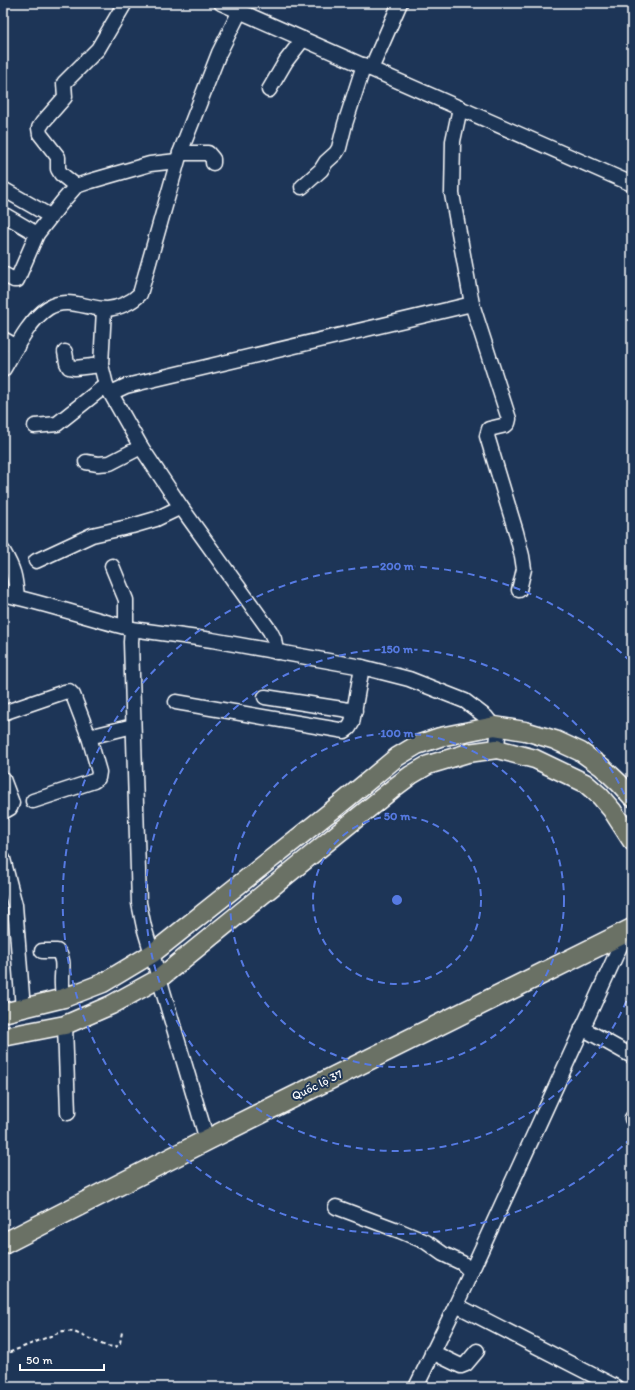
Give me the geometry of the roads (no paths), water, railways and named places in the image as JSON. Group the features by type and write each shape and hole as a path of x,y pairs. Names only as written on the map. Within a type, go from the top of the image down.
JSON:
{"highway":[{"name":"Quốc lộ 37","path":"3,1244 207,1140 630,930"}],"main road":[{"path":"3,1013 64,998 102,983 153,953 397,757 417,745 440,737 497,739 532,733 555,740 581,752 602,767 632,797"},
{"path":"497,739 585,783 600,796 612,810 632,841"},
{"path":"3,1037 10,1037 65,1025 111,1005 160,978 410,775 428,766 468,754 497,739"}],"street":[{"path":"76,186 58,169 58,157 40,134 39,128 65,97 64,83 98,49 125,3"},
{"path":"221,3 632,184"},
{"path":"302,187 321,170 339,148 345,124 368,67 400,3"},
{"path":"3,370 34,320 48,308 64,303 78,303 104,309 116,307 133,301 140,294 178,157 219,53 240,11"},
{"path":"269,90 286,61 303,39"},
{"path":"460,108 453,141 452,194 472,304 509,419 506,425 489,429 487,436 516,532 524,569 519,590"},
{"path":"3,274 17,280 37,234 71,190 76,186 178,157 208,153 213,159 213,163"},
{"path":"3,189 50,216"},
{"path":"3,214 37,234"},
{"path":"35,426 57,424 109,389 472,304"},
{"path":"104,309 101,365 109,389 142,447 181,507 270,631 274,639 276,652"},
{"path":"3,339 17,347"},
{"path":"65,352 69,367 74,368 101,365"},
{"path":"86,462 98,464 110,463 142,447"},
{"path":"36,561 92,535 156,519 181,507"},
{"path":"3,551 12,565 15,574 17,597"},
{"path":"112,566 126,600 131,642 139,903 144,927 153,953 207,1140"},
{"path":"3,594 129,628 212,640 362,667 409,679 465,701 486,716 497,739"},
{"path":"176,702 345,730 350,728 352,723 362,667"},
{"path":"6,712 69,691 73,695 89,737 99,772 98,778 94,781 33,801"},
{"path":"265,697 355,711"},
{"path":"89,737 133,726"},
{"path":"3,779 12,803 10,808 3,812"},
{"path":"3,859 15,905 23,1009"},
{"path":"416,1387 456,1305 582,1028 630,930"},
{"path":"42,951 57,951 61,954 63,960 62,985 64,998"},
{"path":"65,1025 68,1113"},
{"path":"582,1028 632,1056"},
{"path":"336,1207 400,1230 426,1242 443,1254 462,1263 471,1272"},
{"path":"456,1305 616,1387"},
{"path":"432,1352 460,1366 466,1364 477,1351"}]}
